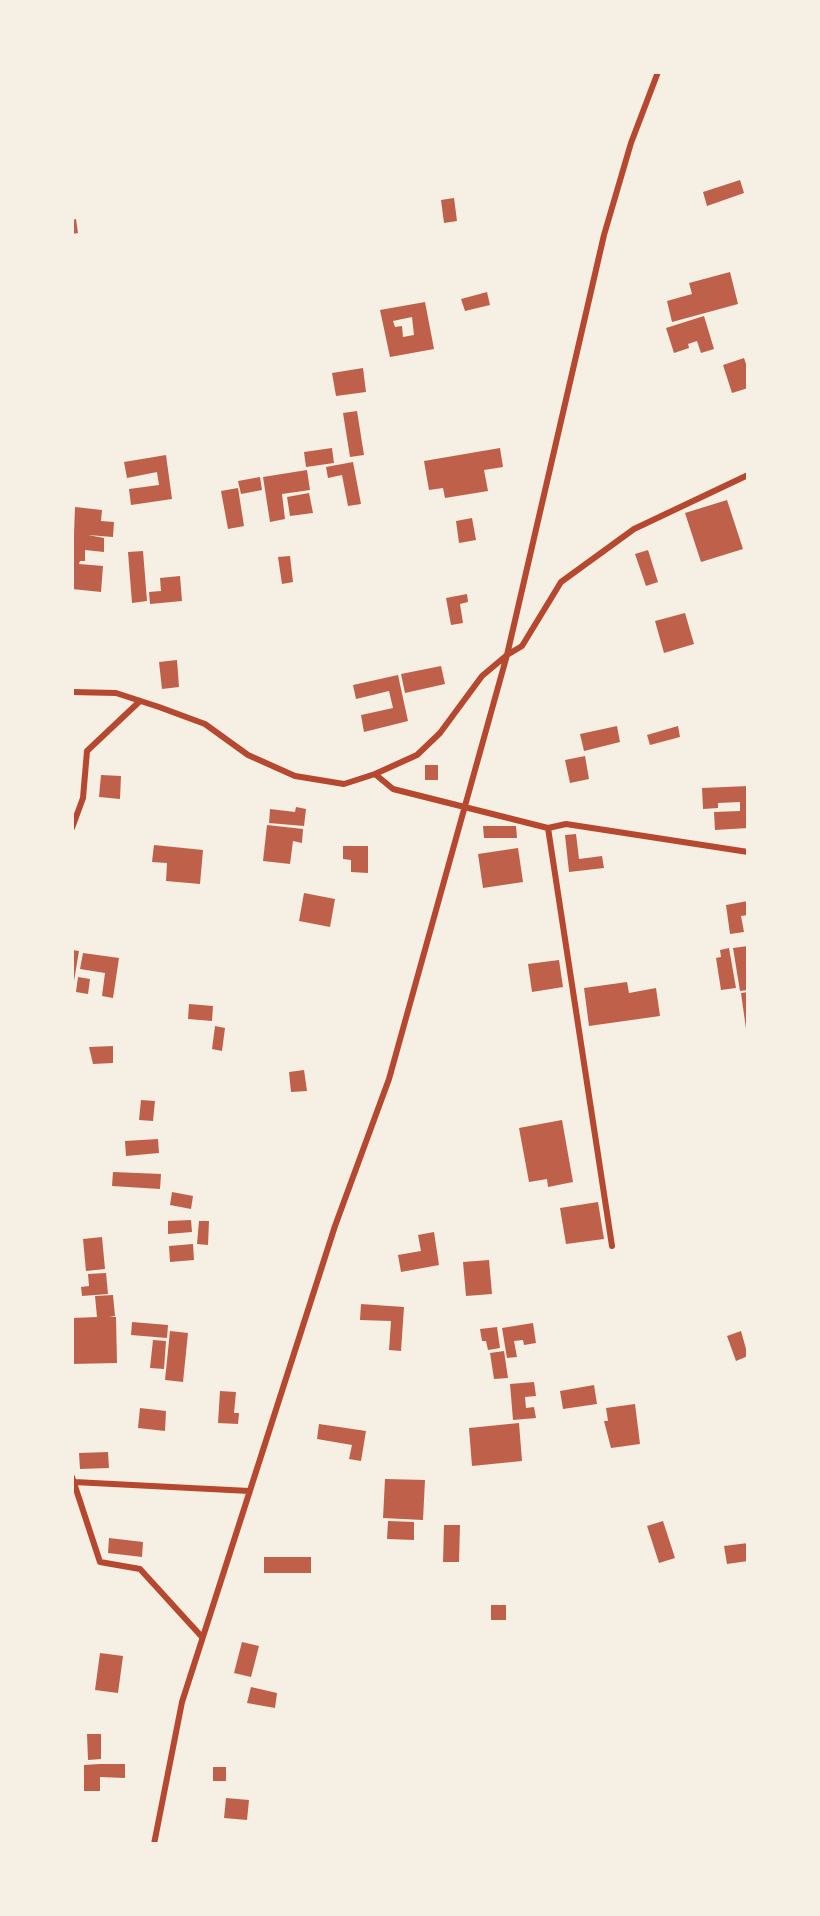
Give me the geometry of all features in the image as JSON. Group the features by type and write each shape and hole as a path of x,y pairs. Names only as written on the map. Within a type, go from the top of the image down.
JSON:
{"street":[{"path":"154,1844 182,1702 335,1226 388,1079 467,806 507,655 604,235 632,143 658,72"},
{"path":"72,692 116,693 140,700 205,724 248,755 295,776 344,784 375,774 417,754 440,733 482,676 522,646 561,582 634,529 748,475"},
{"path":"72,828 83,798 87,751 140,700"},
{"path":"375,774 393,789 548,828 566,824 748,852"},
{"path":"548,828 612,1246"},
{"path":"202,1637 140,1569 100,1562 73,1479 249,1491"}],"building":[{"path":"740,180 744,193 707,206 703,192"},
{"path":"454,198 457,221 444,223 441,200"},
{"path":"76,219 78,233 72,234 72,220"},
{"path":"730,272 738,304 672,322 667,301 692,294 689,283"},
{"path":"487,292 490,305 465,311 461,299"},
{"path":"425,302 434,349 390,357 380,310","holes":["412,317 414,335 403,337 402,326 395,327 393,321"]},
{"path":"704,316 714,349 701,353 697,341 688,344 689,348 674,353 666,328"},
{"path":"744,358 748,370 748,388 732,393 723,365"},
{"path":"363,368 366,392 336,396 332,373"},
{"path":"357,411 364,455 350,457 343,413"},
{"path":"332,448 334,463 306,467 304,452"},
{"path":"500,448 503,467 484,470 488,491 445,498 443,488 429,490 424,461"},
{"path":"166,455 172,499 131,505 129,489 159,485 157,472 127,478 124,462"},
{"path":"353,462 361,504 348,506 342,475 328,478 326,467"},
{"path":"307,470 310,490 282,494 285,519 270,522 263,477"},
{"path":"260,477 262,490 241,494 238,481"},
{"path":"238,488 244,526 228,529 221,491"},
{"path":"309,493 313,513 290,516 287,497"},
{"path":"727,500 743,549 701,562 685,513"},
{"path":"75,507 102,510 101,521 114,522 113,537 88,535 104,538 104,552 85,550 85,561 80,561 79,564 103,566 101,592 72,589"},
{"path":"472,518 476,540 459,543 456,521"},
{"path":"648,550 658,582 646,586 635,554"},
{"path":"143,551 147,601 132,603 128,552"},
{"path":"290,556 293,582 282,584 278,557"},
{"path":"180,576 182,601 150,604 149,592 161,591 160,578"},
{"path":"467,594 468,602 460,604 463,623 451,625 446,598"},
{"path":"685,613 694,644 664,653 655,621"},
{"path":"177,660 179,687 162,689 159,662"},
{"path":"441,666 445,684 405,693 401,674"},
{"path":"398,675 408,721 364,732 361,715 393,708 389,691 356,699 353,685"},
{"path":"617,726 620,742 584,751 580,734"},
{"path":"678,726 680,737 650,745 647,735"},
{"path":"585,756 589,779 570,783 565,760"},
{"path":"425,765 438,765 438,780 425,780"},
{"path":"101,775 121,776 120,799 99,797"},
{"path":"748,786 748,828 715,830 714,812 740,811 740,802 718,803 718,808 703,809 702,788"},
{"path":"296,807 306,809 304,826 269,823 270,809 295,812"},
{"path":"267,825 303,829 302,843 293,841 290,864 263,861"},
{"path":"483,826 516,826 517,838 484,838"},
{"path":"576,834 579,859 602,856 604,868 569,872 565,835"},
{"path":"154,845 203,850 200,884 166,881 167,863 152,862"},
{"path":"343,846 368,846 368,873 351,872 351,860 343,859"},
{"path":"518,848 523,882 483,888 478,854"},
{"path":"304,893 335,899 330,927 299,921"},
{"path":"748,901 748,915 741,916 744,932 730,934 726,905"},
{"path":"748,946 748,990 740,991 733,948"},
{"path":"729,948 736,988 721,990 716,958 721,957 720,950"},
{"path":"72,950 79,951 73,987 72,987"},
{"path":"83,953 119,958 113,998 102,996 105,973 80,969"},
{"path":"559,960 563,987 532,992 528,964"},
{"path":"78,977 90,979 88,994 76,992"},
{"path":"627,982 629,993 656,988 660,1016 589,1026 584,988"},
{"path":"748,992 748,1035 747,1036 741,993"},
{"path":"189,1004 213,1006 212,1021 188,1019"},
{"path":"215,1026 225,1028 222,1051 212,1049"},
{"path":"113,1046 113,1063 93,1064 89,1047"},
{"path":"304,1070 307,1091 291,1092 289,1072"},
{"path":"141,1100 155,1101 153,1121 139,1120"},
{"path":"562,1120 573,1182 548,1187 547,1179 529,1182 519,1128"},
{"path":"158,1139 159,1153 126,1156 125,1141"},
{"path":"113,1172 161,1174 160,1189 112,1186"},
{"path":"172,1192 193,1196 191,1209 170,1205"},
{"path":"598,1202 604,1239 566,1244 560,1208"},
{"path":"191,1220 192,1232 168,1234 168,1221"},
{"path":"199,1221 209,1221 208,1245 197,1244"},
{"path":"434,1232 439,1265 401,1272 398,1255 421,1251 418,1235"},
{"path":"102,1237 105,1269 86,1271 83,1239"},
{"path":"193,1244 194,1260 170,1262 169,1246"},
{"path":"489,1260 492,1294 466,1296 463,1262"},
{"path":"106,1273 108,1294 82,1296 81,1287 89,1286 88,1274"},
{"path":"113,1295 115,1316 109,1317 116,1317 117,1363 72,1364 72,1318 97,1317 95,1296"},
{"path":"361,1304 404,1307 401,1351 389,1350 391,1321 360,1320"},
{"path":"132,1322 168,1325 167,1338 131,1335"},
{"path":"533,1323 536,1343 524,1345 523,1340 514,1341 517,1357 507,1358 502,1328"},
{"path":"497,1327 500,1348 488,1350 486,1341 482,1341 480,1329"},
{"path":"170,1331 188,1333 183,1382 165,1380"},
{"path":"741,1331 748,1356 736,1361 727,1336"},
{"path":"153,1340 166,1341 164,1369 150,1368"},
{"path":"504,1351 508,1378 494,1379 490,1353"},
{"path":"534,1382 536,1396 525,1397 526,1408 534,1407 536,1418 513,1420 510,1384"},
{"path":"594,1385 597,1404 563,1409 560,1391"},
{"path":"220,1391 236,1392 234,1413 239,1413 238,1424 218,1423"},
{"path":"635,1404 640,1444 611,1448 604,1421 608,1421 606,1408"},
{"path":"140,1408 166,1411 165,1431 138,1428"},
{"path":"519,1423 522,1461 472,1466 469,1428"},
{"path":"319,1424 366,1431 361,1461 349,1459 352,1445 317,1439"},
{"path":"108,1452 109,1468 80,1469 79,1453"},
{"path":"385,1479 425,1480 423,1520 383,1518"},
{"path":"388,1521 414,1522 414,1540 387,1539"},
{"path":"663,1521 675,1558 659,1563 647,1526"},
{"path":"444,1525 460,1525 459,1562 443,1562"},
{"path":"109,1538 143,1542 142,1557 108,1553"},
{"path":"748,1543 748,1561 727,1564 724,1546"},
{"path":"264,1557 311,1557 311,1573 264,1573"},
{"path":"491,1605 506,1605 506,1620 491,1620"},
{"path":"242,1642 259,1646 251,1677 234,1673"},
{"path":"100,1653 123,1656 118,1693 95,1690"},
{"path":"251,1687 277,1693 275,1708 247,1703"},
{"path":"87,1734 101,1734 101,1759 88,1760"},
{"path":"125,1764 125,1778 100,1777 100,1791 84,1791 84,1765"},
{"path":"213,1767 226,1767 226,1781 213,1781"},
{"path":"226,1798 249,1800 247,1820 224,1818"}]}
